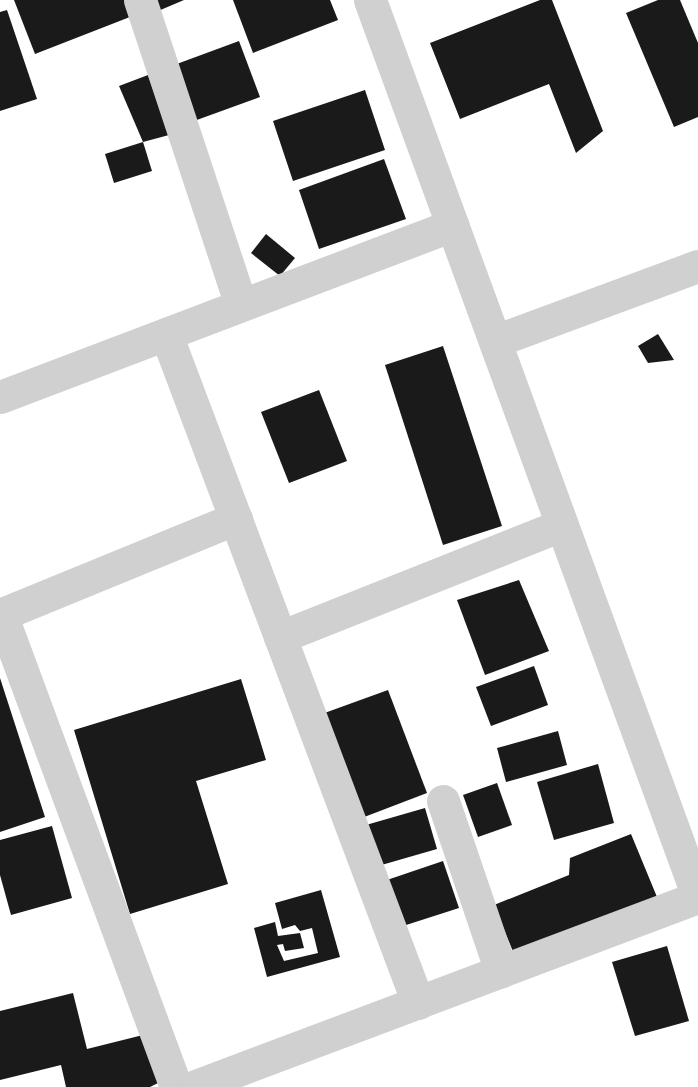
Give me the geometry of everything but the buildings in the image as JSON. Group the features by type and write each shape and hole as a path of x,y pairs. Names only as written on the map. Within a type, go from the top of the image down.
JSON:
{"street":[{"path":"140,0 241,305"},
{"path":"193,1087 698,897 370,0"},
{"path":"0,397 452,225"},
{"path":"495,341 698,266"},
{"path":"166,334 418,1003"},
{"path":"176,1087 1,615 236,518"},
{"path":"280,637 562,525"},
{"path":"443,801 501,971"}]}
